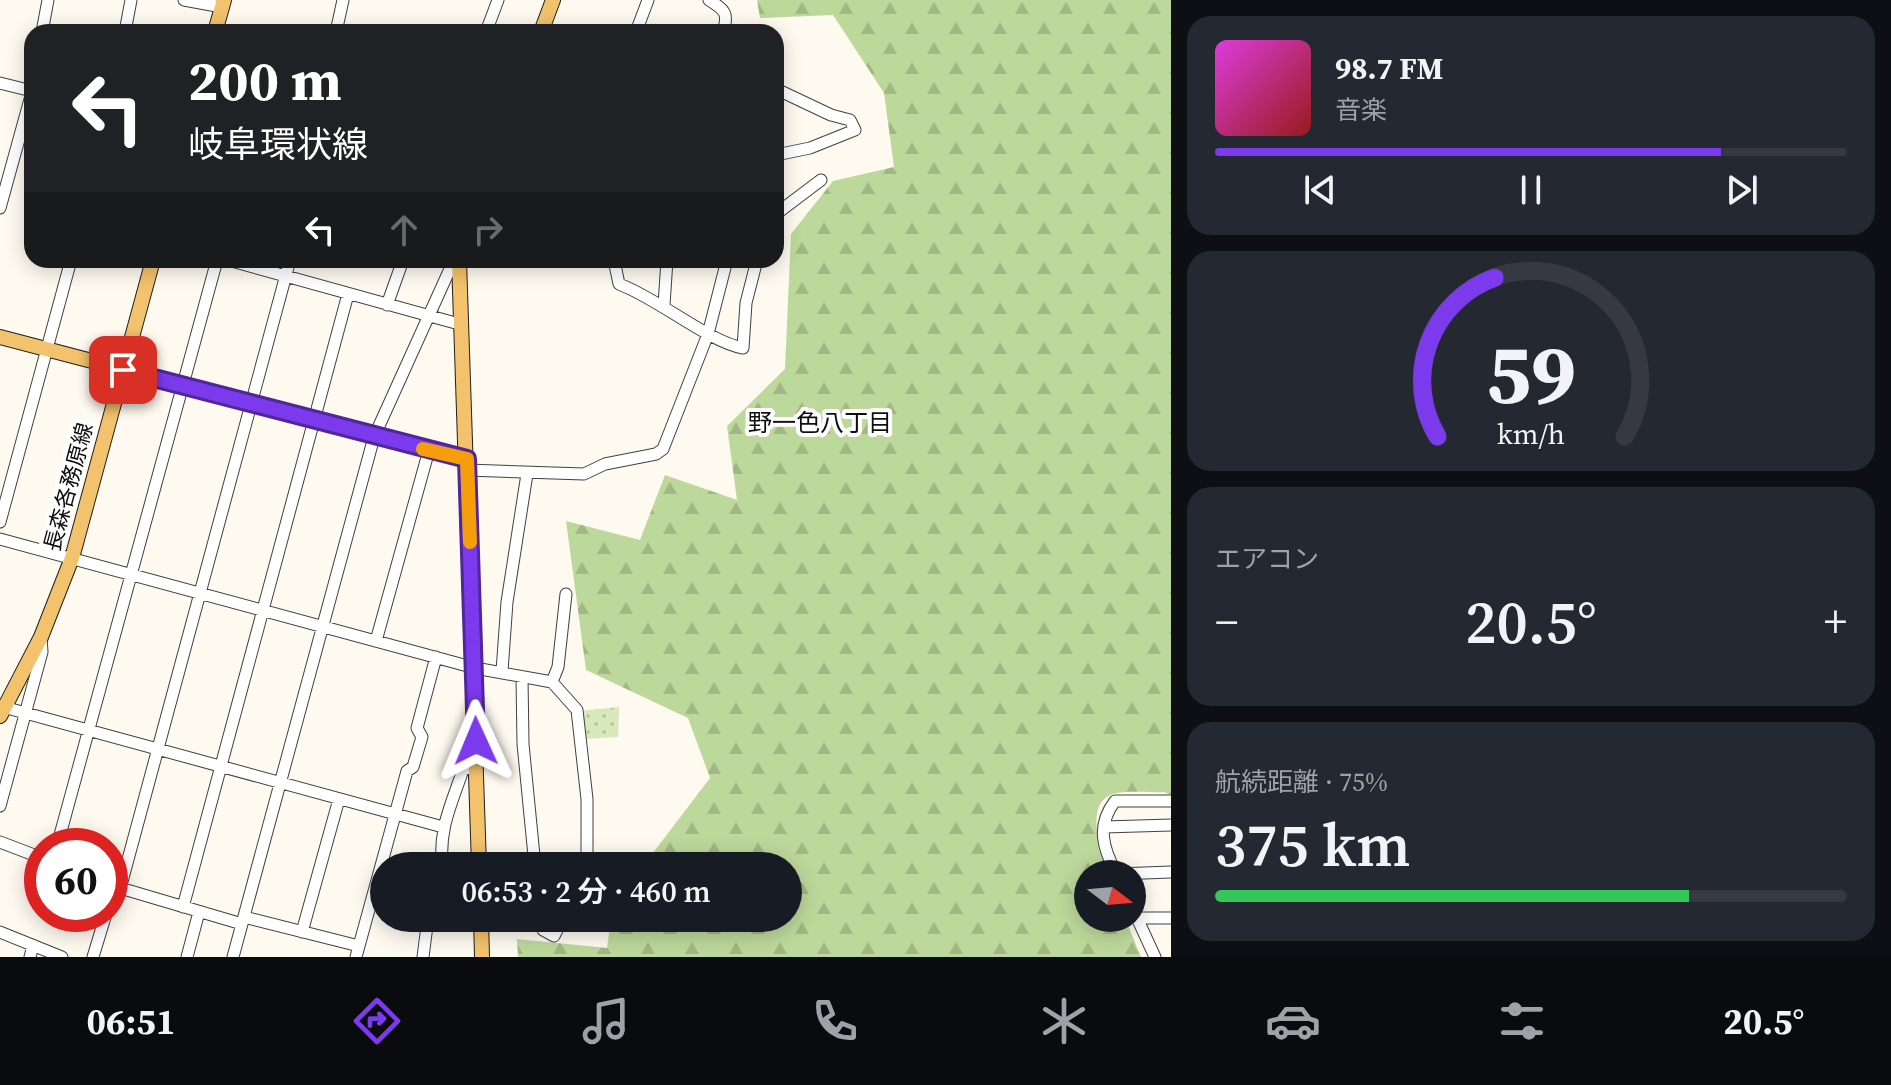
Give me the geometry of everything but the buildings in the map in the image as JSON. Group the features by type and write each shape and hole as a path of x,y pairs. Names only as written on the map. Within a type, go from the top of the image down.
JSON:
{"main road":[{"path":"544,24 553,0"},
{"path":"217,24 223,3"},
{"name":"長森各務原線","path":"1,710 41,637 72,558 151,268"},
{"path":"456,268 475,668 479,852"},
{"path":"0,337 429,450 467,464"},
{"path":"481,932 482,957"}],"street":[{"path":"44,24 48,0"},
{"path":"126,24 131,0"},
{"path":"184,0 223,3"},
{"path":"338,24 343,0"},
{"path":"489,24 498,0"},
{"path":"639,24 648,0"},
{"path":"709,0 725,11 728,17 726,24"},
{"path":"0,83 24,90"},
{"path":"784,93 831,115 850,120 855,130 810,148 784,153"},
{"path":"0,208 24,121"},
{"path":"784,208 821,180"},
{"path":"0,522 69,268"},
{"path":"62,828 215,268"},
{"path":"259,268 459,324"},
{"path":"128,847 159,750 202,595 288,268"},
{"path":"387,305 400,268"},
{"path":"233,957 374,437 452,268"},
{"path":"616,268 619,284 664,305 708,334 743,348 746,303 755,268"},
{"path":"664,305 666,268"},
{"path":"467,464 527,474 584,474 605,464 656,454 663,449 708,334 725,268"},
{"path":"183,907 348,294"},
{"path":"376,641 429,450"},
{"path":"502,671 507,602 527,474"},
{"path":"0,539 475,668 552,682 577,710 587,799 587,852"},
{"path":"552,682 558,667 566,594"},
{"path":"0,806 42,652 41,637"},
{"path":"128,891 199,912 302,932 357,952 407,771 413,767 422,737 417,728 436,657"},
{"path":"522,677 523,744 534,852"},
{"path":"1,710 443,827"},
{"path":"440,852 443,827 463,770 477,765"},
{"path":"302,932 339,799"},
{"path":"1110,860 1102,846 1104,827 1115,801 1171,801"},
{"path":"1104,827 1171,825"},
{"path":"0,842 24,851"},
{"path":"1146,873 1171,872"},
{"path":"187,957 199,912"},
{"path":"1146,914 1171,918"},
{"path":"0,932 31,951 62,957"},
{"path":"93,957 101,932"},
{"path":"423,957 426,932"},
{"path":"1143,932 1155,957"}],"green space":[{"path":"757,0 1171,0 1171,795 1164,792 1125,792 1104,799 1098,808 1097,830 1104,860 1074,860 1074,932 1131,932 1141,957 518,957 517,939 607,948 609,932 802,932 802,852 654,852 710,778 688,718 586,670 566,521 640,540 665,475 737,500 727,426 785,369 791,234 833,181 894,167 884,93 833,15 760,18"},
{"path":"619,707 618,737 584,739 579,711"}],"slow traffic":[{"path":"423,449 467,459 470,542"}],"district":[{"name":"野一色八丁目","path":"820,422"}],"route":[{"path":"123,370 467,459 476,741"}]}
